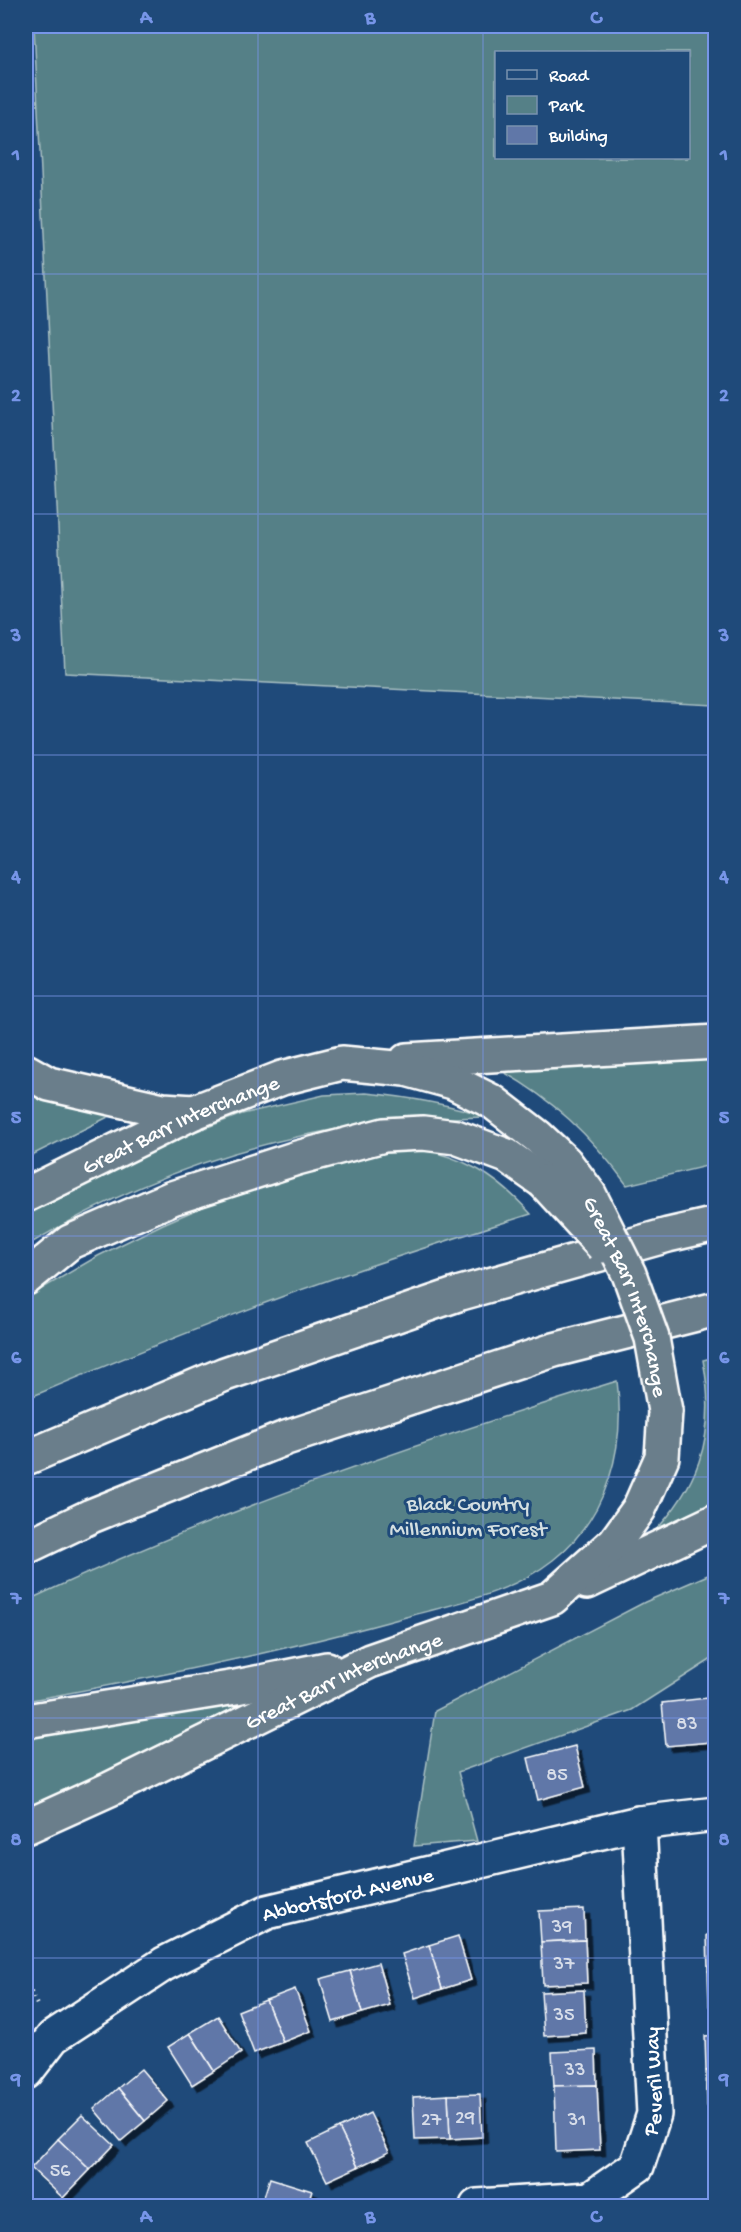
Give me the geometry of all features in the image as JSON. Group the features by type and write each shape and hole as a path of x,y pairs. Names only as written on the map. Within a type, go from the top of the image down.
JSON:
{"highway":[{"path":"342,1063 716,1042"},
{"name":"Great Barr Interchange","path":"26,1195 194,1112 282,1078 342,1063 406,1069 453,1082 493,1102 537,1136 555,1172 589,1194 629,1274 652,1338 665,1411 662,1457 639,1509 615,1542 552,1598 370,1661 33,1826"},
{"path":"26,1071 49,1084 163,1110 194,1112"},
{"path":"26,1278 70,1242 172,1198 297,1158 384,1135 423,1133 456,1137 555,1172"},
{"path":"26,1458 225,1374 450,1297 668,1235 716,1224"},
{"path":"26,1547 91,1516 283,1439 554,1350 716,1309"},
{"path":"552,1598 716,1521"},
{"path":"26,1721 236,1687 370,1661"}],"street":[{"name":"Abbotsford Avenue","path":"26,2072 53,2037 164,1964 267,1912 639,1822 716,1814"},
{"name":"Peveril Way","path":"477,2206 590,2199 637,2166 654,2114 639,1822"}],"green space":[{"path":"34,26 715,26 715,705 65,673"},
{"path":"715,1057 715,1164 627,1185 599,1150 570,1120 554,1106 500,1070"},
{"path":"26,1092 78,1109 112,1115 26,1158"},
{"path":"366,1093 459,1108 489,1117 423,1119 374,1124 270,1143 227,1155 144,1186 64,1224 26,1246 26,1210 165,1143 242,1114 324,1095"},
{"path":"414,1148 449,1157 478,1170 505,1188 531,1214 284,1296 26,1399 26,1298 98,1256 163,1224 228,1196 364,1150"},
{"path":"715,1357 715,1504 640,1546 660,1526 676,1505 699,1462 708,1414 703,1360"},
{"name":"Black Country Millennium Forest","path":"617,1381 619,1431 609,1479 600,1502 572,1543 536,1572 501,1589 464,1602 312,1642 169,1674 26,1701 26,1601 170,1538 317,1481 467,1429"},
{"path":"715,1572 715,1657 632,1710 458,1772 477,1841 414,1846 435,1711 645,1602"},
{"path":"315,1679 26,1808 26,1728"}],"building":[{"path":"707,1698 711,1742 666,1746 662,1703"},
{"path":"575,1746 585,1787 538,1800 528,1758"},
{"path":"712,1877 716,1877 716,1923 712,1923"},
{"path":"584,1909 585,1940 541,1942 539,1911"},
{"path":"707,1935 716,1935 716,1971 708,1971"},
{"path":"458,1936 471,1980 442,1989 429,1945"},
{"path":"585,1940 587,1983 543,1985 541,1942"},
{"path":"429,1945 442,1989 415,1998 402,1954"},
{"path":"378,1963 390,2005 362,2013 350,1971"},
{"path":"350,1971 362,2013 333,2022 320,1979"},
{"path":"708,1971 716,1971 716,2006 709,2006"},
{"path":"295,1989 311,2031 283,2042 266,2000"},
{"path":"584,1990 586,2033 544,2036 541,1992"},
{"path":"266,2000 283,2042 254,2053 238,2011"},
{"path":"218,2016 241,2053 214,2071 190,2033"},
{"path":"190,2033 214,2071 192,2085 168,2047"},
{"path":"716,2035 716,2071 706,2071 705,2036"},
{"path":"596,2050 597,2085 554,2086 552,2052"},
{"path":"141,2069 168,2101 145,2121 118,2088"},
{"path":"706,2071 716,2071 716,2106 707,2106"},
{"path":"597,2085 600,2150 556,2152 554,2086"},
{"path":"118,2088 145,2121 121,2141 94,2109"},
{"path":"480,2094 482,2137 450,2139 448,2095"},
{"path":"448,2095 450,2139 415,2140 413,2097"},
{"path":"370,2113 389,2152 358,2167 339,2128"},
{"path":"82,2115 114,2145 90,2170 58,2139"},
{"path":"711,2124 716,2124 716,2160 713,2160"},
{"path":"339,2128 358,2167 327,2181 308,2143"},
{"path":"58,2139 90,2170 63,2198 31,2168"},
{"path":"713,2160 716,2160 716,2195 714,2195"},
{"path":"270,2178 312,2191 307,2206 261,2206"}]}
